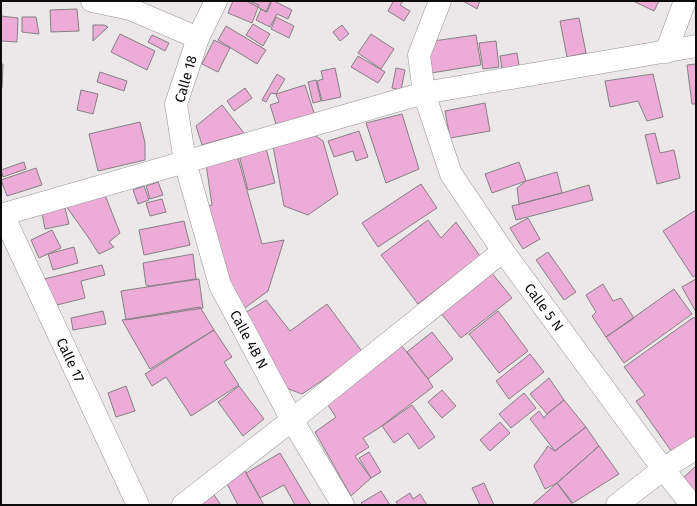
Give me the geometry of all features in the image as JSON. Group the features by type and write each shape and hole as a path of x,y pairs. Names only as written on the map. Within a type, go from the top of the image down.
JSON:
{"street":[{"path":"92,1 130,9 198,38"},
{"name":"Calle 18","path":"185,162 176,104 198,38 216,1"},
{"name":"Calle 5 N","path":"440,1 419,55 424,93 451,174 504,251 692,505"},
{"path":"666,52 685,1"},
{"path":"2,215 424,93 696,46"},
{"name":"Calle 4B N","path":"185,162 220,285 292,420 343,505"},
{"name":"Calle 17","path":"2,215 138,505"},
{"path":"183,505 504,251"},
{"path":"617,505 664,469 696,448"}],"building":[{"path":"233,1 249,1 259,5 252,23 228,13"},
{"path":"246,1 272,1 267,12"},
{"path":"271,1 292,10 288,19 277,14 270,27 256,20 261,9 266,12"},
{"path":"392,1 403,1 400,5 410,11 404,21 388,11 393,2"},
{"path":"463,1 480,1 477,9"},
{"path":"633,1 659,1 654,11"},
{"path":"77,9 79,31 51,32 50,10"},
{"path":"1,16 18,18 17,42 1,41"},
{"path":"22,17 36,17 39,34 22,32"},
{"path":"276,17 294,26 289,38 271,29"},
{"path":"579,18 586,53 567,57 560,21"},
{"path":"253,24 270,34 263,46 246,35"},
{"path":"93,25 104,25 108,27 93,41"},
{"path":"342,25 349,34 340,41 333,32"},
{"path":"226,26 266,50 257,64 218,40"},
{"path":"120,34 155,51 147,70 111,52"},
{"path":"371,34 394,49 381,69 358,53"},
{"path":"152,35 169,43 165,51 148,42"},
{"path":"476,35 481,65 431,73 426,42"},
{"path":"214,40 230,48 218,72 202,64"},
{"path":"496,41 499,67 483,69 479,43"},
{"path":"517,53 519,66 502,69 500,56"},
{"path":"358,56 385,72 378,83 351,67"},
{"path":"1,64 3,64 2,88 1,88"},
{"path":"696,64 696,104 692,104 687,65"},
{"path":"335,68 341,97 322,101 317,81 323,79 321,71"},
{"path":"396,68 405,70 401,90 392,88"},
{"path":"100,72 127,81 124,91 97,82"},
{"path":"277,74 285,79 276,94 271,93 266,102 262,100"},
{"path":"653,74 663,117 647,121 638,101 610,107 605,81"},
{"path":"316,80 321,101 313,103 308,82"},
{"path":"305,85 315,116 277,127 270,105 279,102 276,94"},
{"path":"245,88 252,98 234,111 227,101"},
{"path":"81,90 98,94 93,114 77,110"},
{"path":"485,103 490,131 450,138 445,111"},
{"path":"222,105 244,133 202,145 196,126"},
{"path":"402,114 419,169 386,183 366,123"},
{"path":"140,122 145,143 145,160 98,171 89,134"},
{"path":"359,131 368,157 356,161 353,151 334,157 328,141"},
{"path":"655,133 660,153 674,150 680,178 657,184 645,135"},
{"path":"314,135 323,141 338,194 308,215 284,206 273,146"},
{"path":"266,148 275,183 248,190 239,155"},
{"path":"238,158 262,244 284,240 268,291 238,313 201,207 212,205 206,164"},
{"path":"24,162 26,169 3,177 1,170"},
{"path":"519,162 526,181 492,193 485,174"},
{"path":"36,168 42,185 7,196 1,180"},
{"path":"557,172 562,193 519,204 517,188 526,181"},
{"path":"158,182 163,195 150,199 146,186"},
{"path":"421,184 437,208 378,247 362,223"},
{"path":"589,185 593,200 516,220 512,206"},
{"path":"144,186 149,200 138,204 133,190"},
{"path":"103,190 120,233 109,242 114,247 99,254 66,206"},
{"path":"162,199 166,212 150,216 146,203"},
{"path":"65,208 69,224 45,229 42,213"},
{"path":"696,210 696,275 693,277 663,231"},
{"path":"528,218 540,239 523,249 510,228"},
{"path":"428,220 441,238 456,222 480,256 418,304 381,255"},
{"path":"184,221 190,245 144,255 139,230"},
{"path":"52,230 61,248 39,258 31,240"},
{"path":"74,247 78,263 53,270 48,254"},
{"path":"548,252 576,292 564,300 536,260"},
{"path":"193,254 196,279 150,286 146,285 143,263"},
{"path":"102,265 105,275 81,281 85,298 57,305 36,281"},
{"path":"491,272 512,298 461,338 440,312"},
{"path":"199,279 203,308 126,320 121,291"},
{"path":"696,279 696,312 682,287"},
{"path":"603,284 613,301 621,298 634,318 606,337 592,316 596,312 586,295"},
{"path":"674,289 692,314 624,363 606,337"},
{"path":"266,300 290,331 327,304 363,353 302,394 278,385 240,316"},
{"path":"200,307 214,330 150,369 122,320"},
{"path":"103,311 106,324 73,330 71,318"},
{"path":"498,311 528,351 499,373 469,334"},
{"path":"694,317 696,320 696,439 674,455 636,401 645,395 624,367"},
{"path":"214,330 232,357 224,362 239,385 191,416 166,377 152,386 145,374"},
{"path":"432,332 453,359 428,379 407,352"},
{"path":"401,345 433,387 379,428 363,438 369,447 355,456 371,478 351,496 315,432 336,417 327,404"},
{"path":"530,354 544,372 509,399 496,381"},
{"path":"549,378 564,400 547,414 530,394"},
{"path":"126,386 135,411 116,417 108,393"},
{"path":"239,386 264,419 243,436 218,402"},
{"path":"442,390 456,406 442,418 428,402"},
{"path":"524,393 536,408 511,428 499,414"},
{"path":"564,400 586,427 555,451 530,419 539,411 544,418"},
{"path":"412,405 435,437 419,449 408,433 394,443 382,426"},
{"path":"500,422 510,433 490,451 480,440"},
{"path":"586,427 599,446 557,483 545,489 534,466 548,446 555,451"},
{"path":"599,446 619,474 573,503 557,483"},
{"path":"369,452 381,472 371,478 359,458"},
{"path":"280,453 311,505 295,505 284,485 260,498 246,473"},
{"path":"696,466 696,494 683,478"},
{"path":"244,468 264,505 238,505 224,478"},
{"path":"484,483 494,505 480,505 472,488"},
{"path":"557,483 573,505 532,505"},
{"path":"381,491 390,505 363,505 361,503"},
{"path":"410,493 413,499 420,494 427,505 398,505 396,502"},
{"path":"214,495 221,505 200,505"}]}
